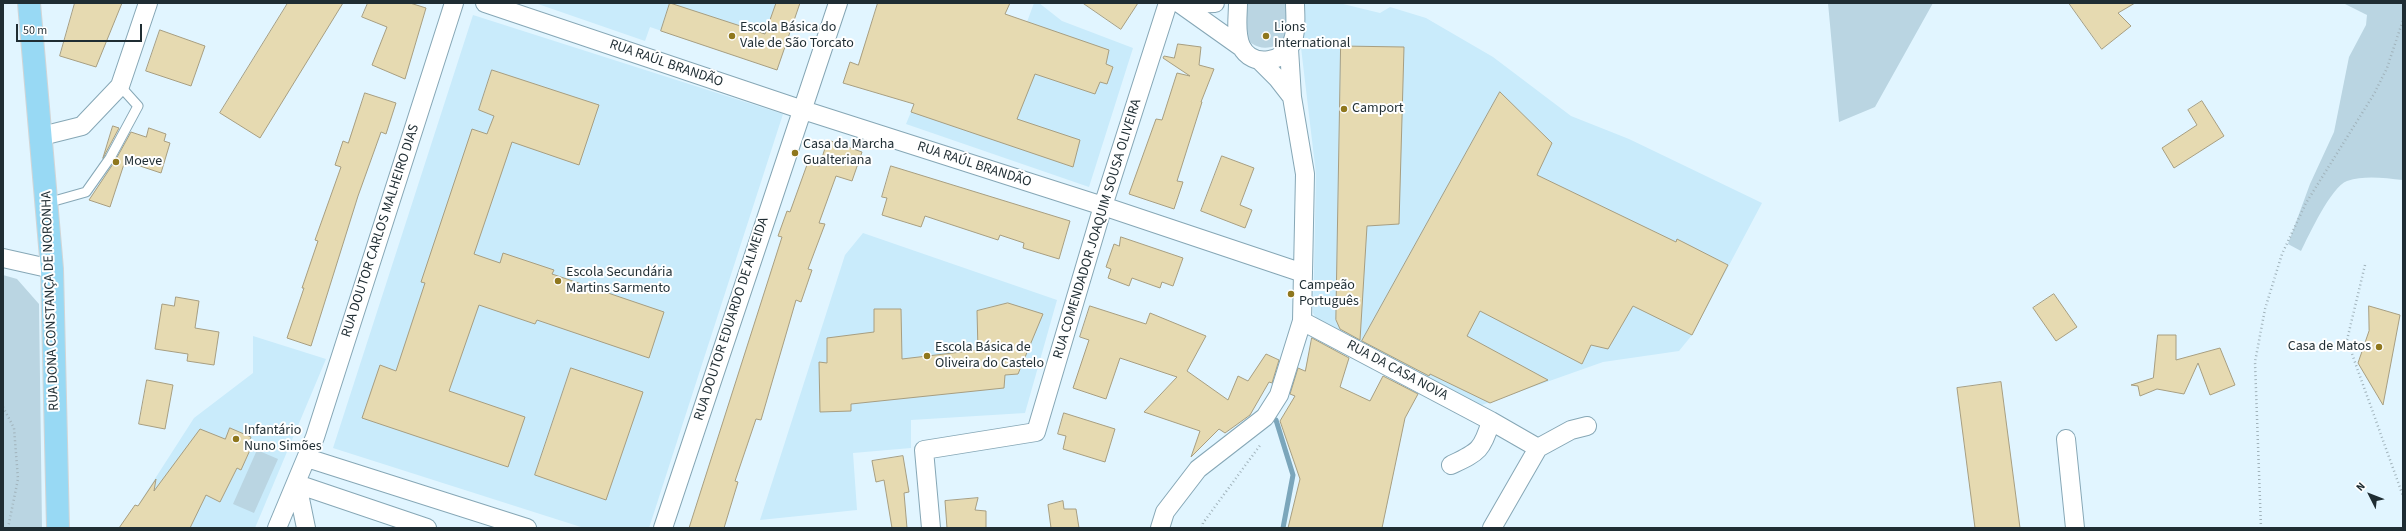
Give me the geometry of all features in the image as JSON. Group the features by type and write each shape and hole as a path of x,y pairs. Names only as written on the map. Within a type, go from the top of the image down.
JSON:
{"main road":[{"name":"RUA DONA CONSTANÇA DE NORONHA","path":"30,3 52,269 58,528"}],"street":[{"path":"42,136 82,126 120,86 148,3"},
{"name":"RUA DOUTOR CARLOS MALHEIRO DIAS","path":"277,528 306,458 454,3"},
{"name":"RUA RAÚL BRANDÃO","path":"485,3 803,110 1103,206 1303,273"},
{"name":"RUA DOUTOR EDUARDO DE ALMEIDA","path":"662,528 838,3"},
{"path":"1175,3 1215,3"},
{"path":"1175,3 1241,47 1249,56 1259,60 1270,61 1281,57 1289,49 1294,39 1295,3"},
{"name":"RUA COMENDADOR JOAQUIM SOUSA OLIVEIRA","path":"931,528 924,450 1036,432 1103,206 1175,3"},
{"path":"1238,3 1237,37 1241,47"},
{"path":"1160,528 1165,512 1198,469 1265,417 1279,395 1302,321 1305,174 1292,98 1289,49"},
{"path":"1259,60 1278,79 1292,98"},
{"path":"3,258 52,269"},
{"name":"RUA DA CASA NOVA","path":"1302,321 1491,421 1538,448"},
{"path":"1451,465 1476,453 1487,434 1491,421"},
{"path":"1492,528 1538,448 1571,430 1587,426"},
{"path":"2066,439 2075,528"},
{"path":"306,458 527,528"},
{"path":"296,484 306,528"},
{"path":"296,484 427,528"}],"lane":[{"path":"47,203 86,192 110,158 138,106 120,86"}],"path":[{"path":"2261,528 2255,362 2265,309 2282,254 2306,203 2374,94 2387,68 2403,20"},
{"path":"2365,265 2347,340 2403,496"},
{"path":"3,407 14,428 18,479 8,528"},
{"path":"1202,528 1261,443"}],"shaded area":[{"name":"Escola Básica do Vale de São Torcato","path":"535,3 800,3 777,70 650,27 645,41"},
{"path":"1034,3 1039,3 1062,21 1133,48 1089,187 906,124 911,112 1027,22"},
{"path":"1247,3 1285,3 1287,29 1285,37 1281,42 1275,46 1262,48 1251,43 1247,38 1245,31"},
{"path":"1302,3 1339,3 1380,13 1390,7 1426,18 1493,57 1571,116 1629,139 1762,203 1692,335 1679,351 1603,362 1479,406 1321,326 1313,313 1316,174 1300,39"},
{"path":"1828,3 1933,3 1875,107 1839,122"},
{"path":"2343,3 2403,3 2403,180 2361,178 2347,181 2341,185 2334,192 2321,212 2301,251 2288,244 2310,184 2334,132 2349,57 2366,25 2367,15"},
{"name":"Escola Secundária Martins Sarmento","path":"473,15 783,114 649,528 584,528 333,448"},
{"name":"Escola Básica de Oliveira do Castelo","path":"863,233 1057,300 1025,413 911,420 911,448 853,453 857,510 760,520 845,255"},
{"path":"3,275 17,279 39,304 42,528 3,528"},
{"name":"Infantário Nuno Simões","path":"253,336 326,359 255,528 155,528 158,516 140,502 194,418 253,373"},
{"path":"257,450 278,459 254,513 233,504"}],"building":[{"path":"75,3 122,3 96,67 60,56"},
{"path":"288,3 343,3 260,138 220,113"},
{"path":"368,3 410,3 426,8 405,79 372,65 387,27 362,17"},
{"path":"670,3 765,34 776,3 800,3 777,70 661,31"},
{"path":"878,3 1010,3 1005,14 1109,50 1106,64 1113,67 1107,84 1100,82 1095,94 1035,74 1017,119 1080,140 1073,167 911,112 914,104 843,83 850,62 858,65"},
{"path":"1083,3 1138,3 1121,29"},
{"path":"2069,3 2135,3 2118,13 2131,26 2102,49"},
{"path":"160,30 205,46 191,86 146,71"},
{"path":"1178,44 1201,47 1199,65 1214,69 1201,102 1177,181 1183,182 1174,209 1129,194 1156,119 1162,120 1177,73 1190,76 1163,58 1164,56 1174,58"},
{"path":"1341,46 1404,47 1399,224 1367,226 1360,340 1340,329 1336,320"},
{"path":"492,70 599,105 579,165 512,142 474,254 500,263 503,253 554,270 552,274 664,312 649,358 537,320 535,324 479,305 449,391 525,417 508,467 362,418 380,365 396,371 425,283 421,282 472,129 487,134 494,116 479,110"},
{"path":"1500,92 1552,143 1537,175 1676,242 1677,239 1728,265 1692,335 1633,306 1608,349 1591,345 1582,364 1480,311 1467,336 1548,380 1490,403 1430,374 1429,376 1362,341"},
{"path":"365,93 396,103 386,134 381,132 358,196 311,346 287,338 318,241 315,240 341,167 335,165 343,141 348,143"},
{"path":"2202,101 2224,136 2174,168 2162,148 2197,125 2188,110"},
{"path":"113,126 119,128 103,158"},
{"path":"149,128 166,134 164,141 170,143 161,173 125,161 110,207 89,200 115,161 131,132 146,137"},
{"path":"828,140 862,152 852,181 836,176 819,223 825,224 808,269 812,270 801,302 796,300 761,420 756,419 735,481 738,482 724,528 689,528 782,237 778,236 787,211 790,212 808,162 819,166"},
{"path":"1222,156 1254,168 1240,205 1252,210 1245,228 1201,211"},
{"path":"891,166 1070,221 1059,259 1023,248 1024,243 1000,235 998,240 925,216 921,227 882,215 887,198 882,197"},
{"path":"1121,237 1183,258 1173,286 1162,282 1160,288 1132,278 1129,286 1108,278 1111,269 1106,267 1114,244 1119,246"},
{"path":"2054,294 2077,327 2056,341 2033,308"},
{"path":"176,297 199,301 195,328 219,332 214,365 187,361 188,354 155,349 162,304 174,306"},
{"path":"1008,303 1043,314 1018,374 1005,375 1004,388 851,404 851,411 820,412 819,362 827,363 827,338 874,332 874,309 901,309 902,359 978,350 977,311"},
{"path":"1090,306 1146,324 1150,313 1206,336 1187,371 1228,400 1238,376 1248,381 1266,354 1279,360 1272,383 1269,382 1250,415 1225,433 1219,429 1191,457 1200,431 1144,412 1177,377 1120,358 1106,399 1073,388 1089,340 1080,337"},
{"name":"Casa de Matos","path":"2369,306 2400,315 2383,405 2358,363 2369,331"},
{"path":"2158,335 2176,335 2176,360 2220,348 2235,385 2210,395 2198,363 2184,394 2157,389 2140,396 2138,386 2131,385 2153,378"},
{"path":"1312,338 1349,358 1340,387 1370,401 1383,376 1418,394 1405,418 1382,528 1288,528 1300,479 1280,421 1295,396 1290,394 1298,368 1305,371"},
{"path":"571,368 643,392 606,500 535,475"},
{"path":"147,380 173,385 165,429 139,424"},
{"path":"2001,382 2020,528 1975,528 1957,388"},
{"path":"1064,413 1115,429 1105,462 1063,449 1066,436 1058,434"},
{"path":"230,428 251,437 246,448 250,450 241,470 237,468 220,502 206,495 190,528 119,528 135,505 138,506 156,479 154,491 200,429 225,439"},
{"path":"903,456 909,492 904,493 907,528 892,528 884,480 876,482 872,461"},
{"path":"978,498 975,510 986,511 986,528 947,528 945,501"},
{"path":"1063,501 1064,509 1076,509 1079,528 1051,528 1048,505"}],"waterway":[{"path":"1276,420 1293,475 1283,528"}],"place":[{"name":"Escola Básica do Vale de São Torcato","path":"732,36"},
{"name":"Lions International","path":"1266,36"},
{"name":"Camport","path":"1344,109"},
{"name":"Casa da Marcha Gualteriana","path":"795,153"},
{"name":"Moeve","path":"116,162"},
{"name":"Escola Secundária Martins Sarmento","path":"558,281"},
{"name":"Campeão Português","path":"1291,294"},
{"name":"Casa de Matos","path":"2379,347"},
{"name":"Escola Básica de Oliveira do Castelo","path":"927,356"},
{"name":"Infantário Nuno Simões","path":"236,439"}]}
